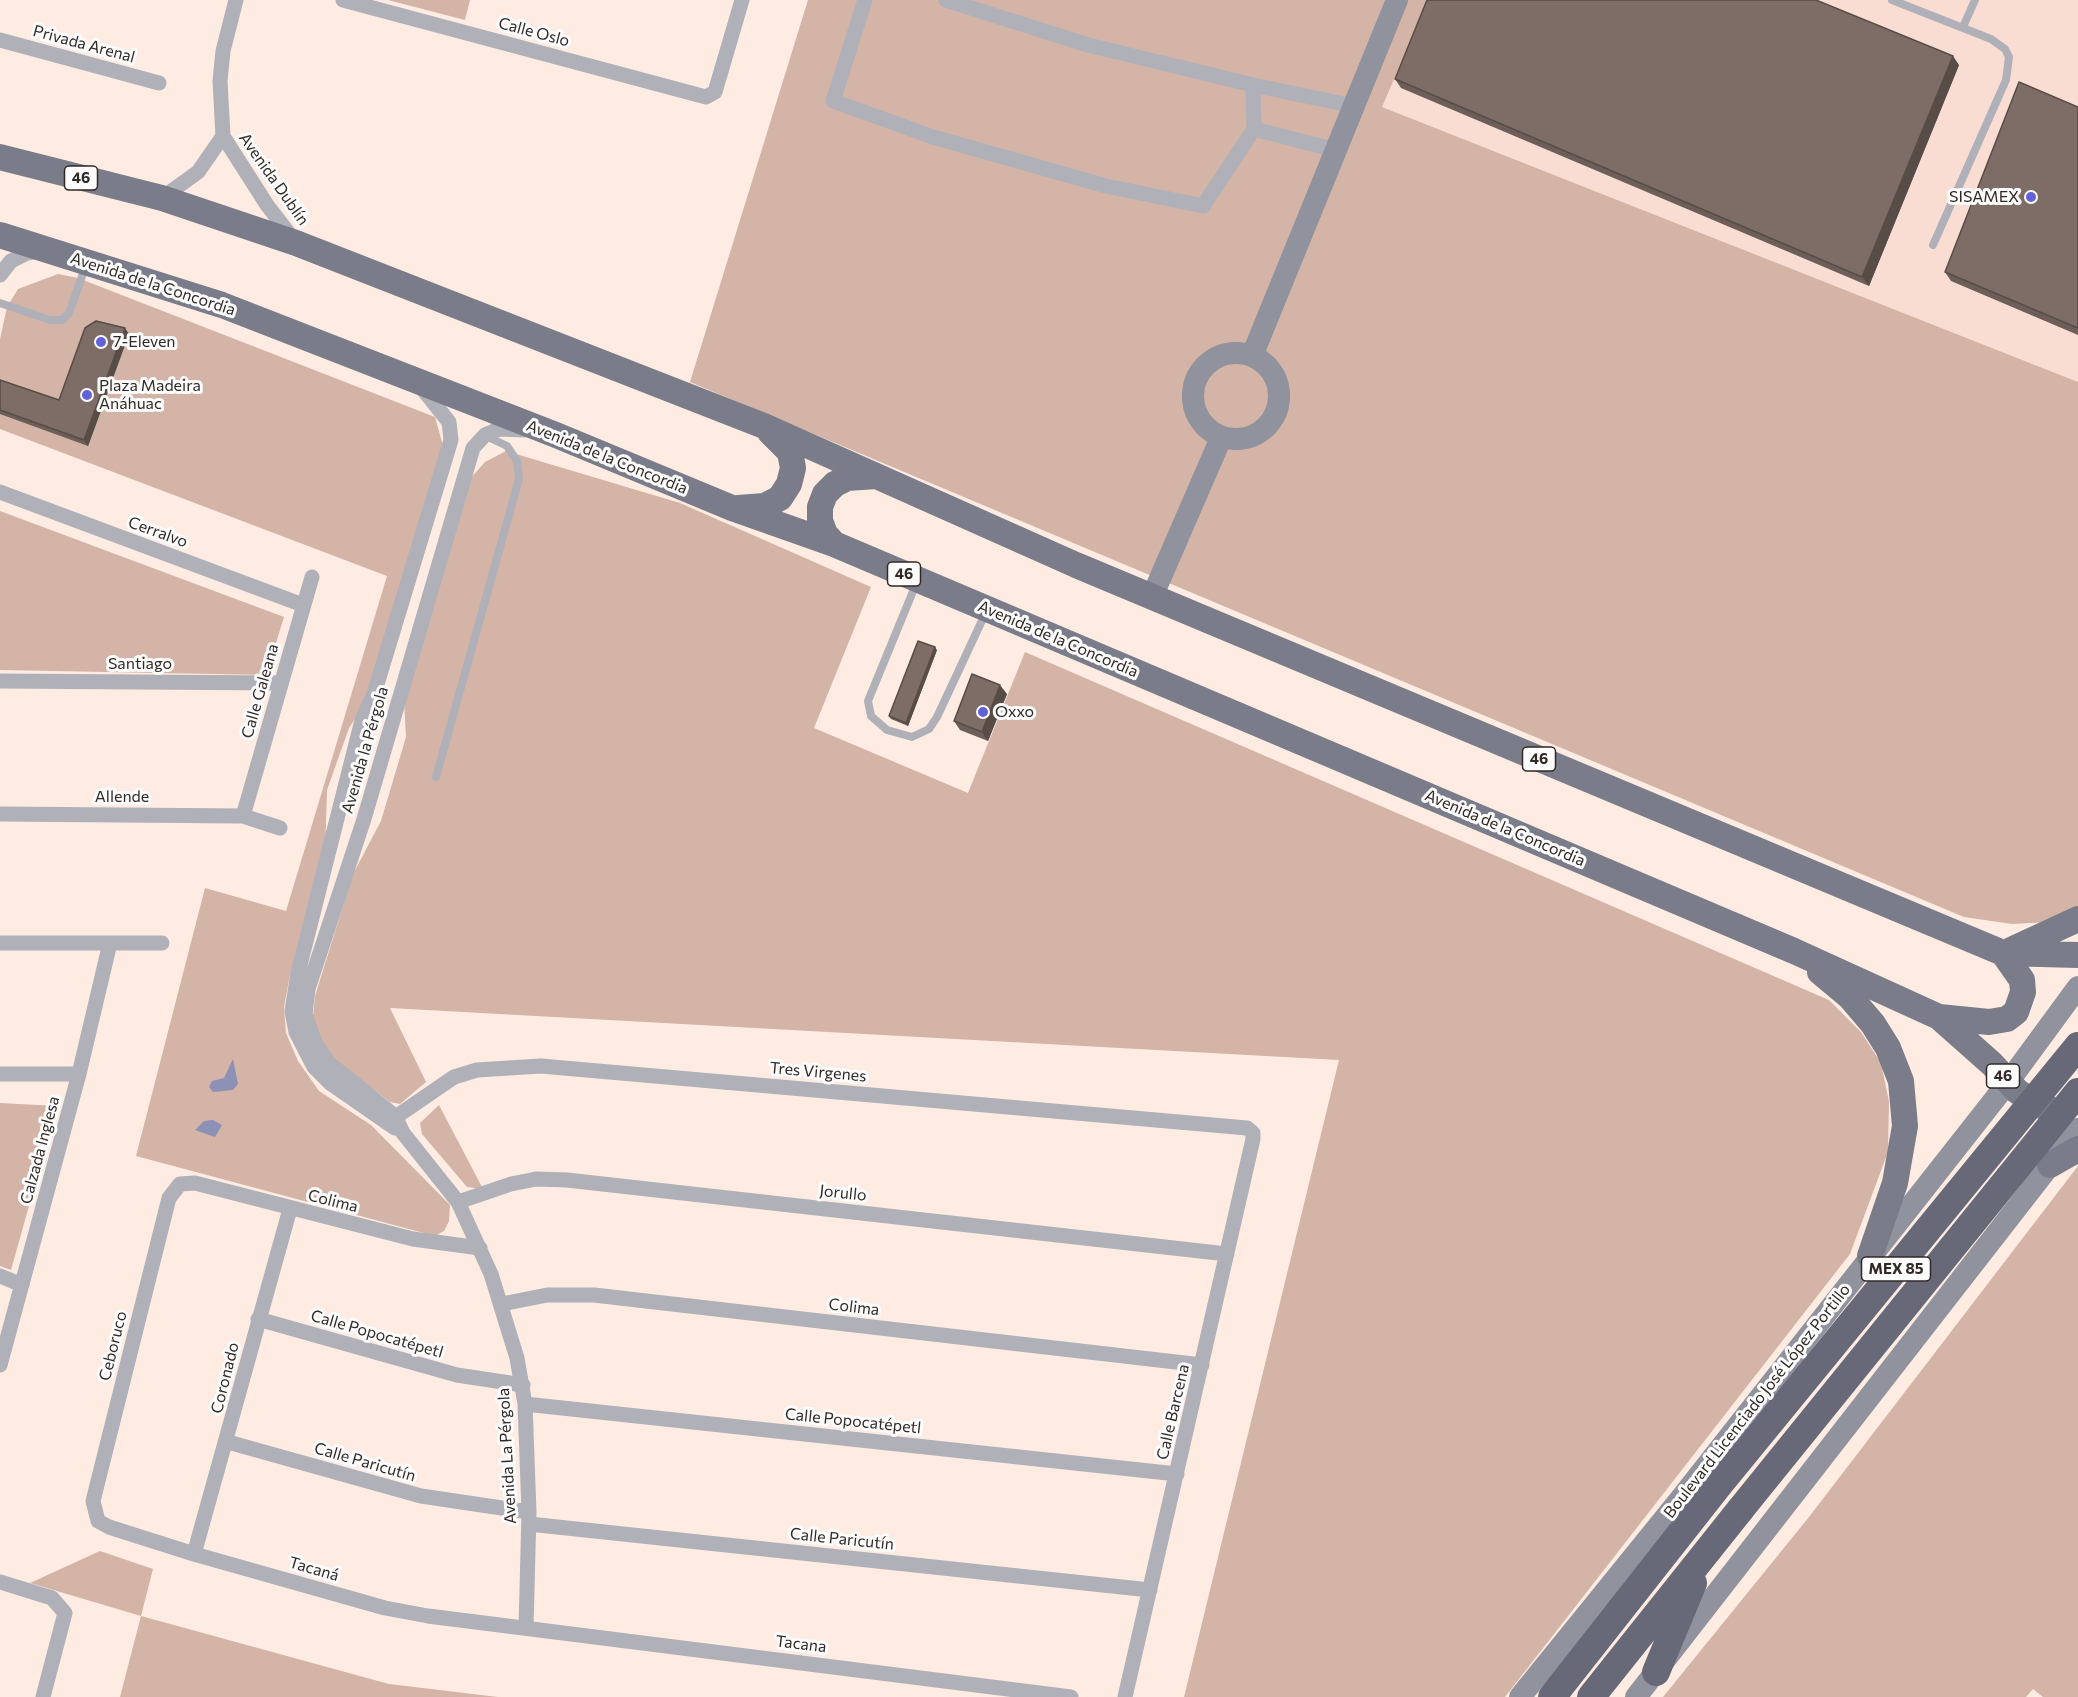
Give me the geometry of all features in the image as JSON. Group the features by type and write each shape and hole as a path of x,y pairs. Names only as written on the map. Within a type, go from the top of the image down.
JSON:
{"highway":[{"name":"Boulevard Licenciado José López Portillo","path":"1552,1697 1714,1491 2078,1046"},
{"name":"MEX 85","path":"1592,1697 1706,1551 2078,1092"},
{"path":"1656,1672 1706,1551"}],"main road":[{"name":"46","path":"0,157 162,198 296,243 764,426 1152,597 2003,953 2078,955"},
{"name":"Avenida de la Concordia","path":"0,235 222,305 556,435 732,508 834,544 1794,951 1939,1017 2018,1091 2042,1106 2066,1111 2078,1109"},
{"path":"732,508 765,507 780,498 789,484 793,468 790,452 764,426"},
{"path":"834,544 825,534 820,521 820,507 825,494 835,484 847,478 876,476"},
{"path":"1939,1017 1989,1022 2007,1019 2016,1012 2023,992 2022,980 2003,953 2078,919"},
{"path":"1794,951 1850,997 1873,1024 1888,1048 1901,1081 1905,1126 1895,1183 1870,1256"},
{"path":"2050,1164 2078,1149"}],"street":[{"name":"Avenida Dublín","path":"236,0 223,51 220,81 223,136 267,205 296,243"},
{"name":"Calle Oslo","path":"343,0 706,97 715,92 742,0"},
{"path":"865,0 833,101 933,138 1106,186 1203,206 1254,129 1253,85"},
{"path":"946,0 1088,45 1253,85 1354,106"},
{"path":"1252,356 1397,0"},
{"name":"Privada Arenal","path":"0,40 159,83"},
{"path":"1254,129 1336,150"},
{"name":"Avenida Dublín","path":"162,198 198,172 223,136"},
{"path":"0,276 11,261 27,253 52,250"},
{"path":"1239,352 1252,356 1265,364 1275,375 1279,390 1279,405 1274,418 1264,430 1251,437 1236,440 1221,438 1209,430 1196,414 1192,394 1195,380 1202,368 1219,356 1239,352"},
{"name":"Avenida la Pérgola","path":"391,1120 322,1075 314,1067 296,1032 292,1011 298,973 362,720 374,694 451,440 449,422 414,380"},
{"path":"485,435 499,429 556,435"},
{"name":"Avenida la Pérgola","path":"391,1120 329,1063 315,1042 305,1014 308,989 354,844 368,808 397,702 473,448 485,435"},
{"path":"1152,597 1221,438"},
{"name":"Cerralvo","path":"0,492 303,605"},
{"name":"Calle Galeana","path":"243,816 312,577"},
{"name":"Santiago","path":"0,681 281,683"},
{"path":"374,694 397,702"},
{"name":"Allende","path":"0,814 243,816 280,828"},
{"path":"332,839 354,844"},
{"path":"0,943 162,943"},
{"name":"Calzada Inglesa","path":"0,1365 79,1074 110,943"},
{"name":"Boulevard Licenciado José López Portillo","path":"1520,1697 1682,1497 2009,1081 2078,987"},
{"name":"Tres Virgenes","path":"391,1120 454,1077 477,1070 540,1066 1239,1126 1253,1133 1253,1140"},
{"path":"0,1074 79,1074"},
{"name":"Avenida La Pérgola","path":"391,1120 458,1202 480,1248 502,1304 523,1385 525,1404 529,1518 526,1628"},
{"path":"1636,1697 2078,1129"},
{"name":"Calle Barcena","path":"1126,1695 1253,1140"},
{"path":"1951,1152 1972,1142 1984,1142 2006,1150 2020,1169 2024,1192 2020,1203"},
{"name":"Jorullo","path":"458,1202 511,1184 536,1179 567,1180 1227,1254"},
{"name":"Colima","path":"180,1184 195,1183 413,1239 480,1248"},
{"name":"Ceboruco","path":"98,1521 93,1501 169,1198 180,1184"},
{"name":"Coronado","path":"194,1554 228,1442 258,1319 290,1209"},
{"path":"0,1276 22,1285"},
{"name":"Colima","path":"502,1304 547,1295 594,1295 1202,1365"},
{"name":"Calle Popocatépetl","path":"258,1319 457,1375 523,1385"},
{"name":"Calle Popocatépetl","path":"525,1404 1177,1474"},
{"name":"Calle Paricutín","path":"228,1442 421,1496 529,1518 1150,1590"},
{"name":"Tacaná","path":"98,1521 109,1527 194,1554 385,1608 526,1628"},
{"path":"0,1582 52,1598 65,1613 43,1697"},
{"name":"Tacana","path":"526,1628 1071,1697"}],"lane":[{"path":"1892,0 1990,39 2005,49 2009,66 1933,245"},
{"path":"1963,27 1975,0"},
{"path":"0,303 50,320 62,320 69,313 87,261"},
{"path":"436,777 519,479 517,461 507,447 485,435"},
{"path":"918,580 868,701 871,716 876,723 887,730 912,737 929,729 937,717 987,609"}],"shaded area":[{"path":"388,0 470,0 465,20"},
{"path":"808,0 1428,0 1382,107 2078,382 2078,908 2050,922 2012,924 1964,917 690,382"},
{"path":"1428,0 2078,0 2078,382 1382,107"},
{"path":"58,274 78,278 435,417 445,453 366,702 349,728 327,790 325,856 290,975 284,1007 286,1033 298,1061 319,1091 371,1125 450,1205 449,1221 444,1231 435,1236 136,1156 205,888 286,911 387,576 0,429 0,339 7,307 18,289"},
{"path":"506,451 680,503 871,587 814,728 968,793 1025,652 1829,1000 1861,1032 1881,1063 1889,1102 1888,1152 1850,1254 1505,1697 1184,1697 1339,1060 390,1008 426,1082 400,1104 390,1102 331,1057 321,1042 313,1016 315,996 353,874 381,821 406,737 404,699 470,479 485,462"},
{"path":"0,511 284,617 266,675 0,670"},
{"path":"0,1103 57,1106 11,1270 0,1266"},
{"path":"439,1105 483,1189 467,1187 422,1134 420,1123"},
{"path":"2078,1166 2078,1697 2043,1697 2033,1689 2026,1697 1663,1697 1809,1517"},
{"path":"100,1551 153,1569 141,1616 30,1583"},
{"path":"141,1616 389,1684 498,1697 120,1697"}],"water":[{"path":"233,1059 238,1084 233,1090 213,1092 209,1087 212,1081 224,1078"},
{"path":"213,1120 222,1125 215,1137 195,1130 204,1121"}],"building":[{"path":"1427,0 1816,0 1953,56 1862,277 1395,79"},
{"name":"SISAMEX","path":"2019,82 2078,107 2078,328 1945,272"},
{"name":"Plaza Madeira Anáhuac","path":"96,321 125,328 84,440 0,410 0,380 59,400 85,328"},
{"path":"918,641 935,647 906,723 889,716"},
{"name":"Oxxo","path":"972,674 1000,685 982,732 954,721"}],"place":[{"name":"SISAMEX","path":"2031,197"},
{"name":"7-Eleven","path":"101,342"},
{"name":"Plaza Madeira Anáhuac","path":"87,395"},
{"name":"Oxxo","path":"983,712"}]}
